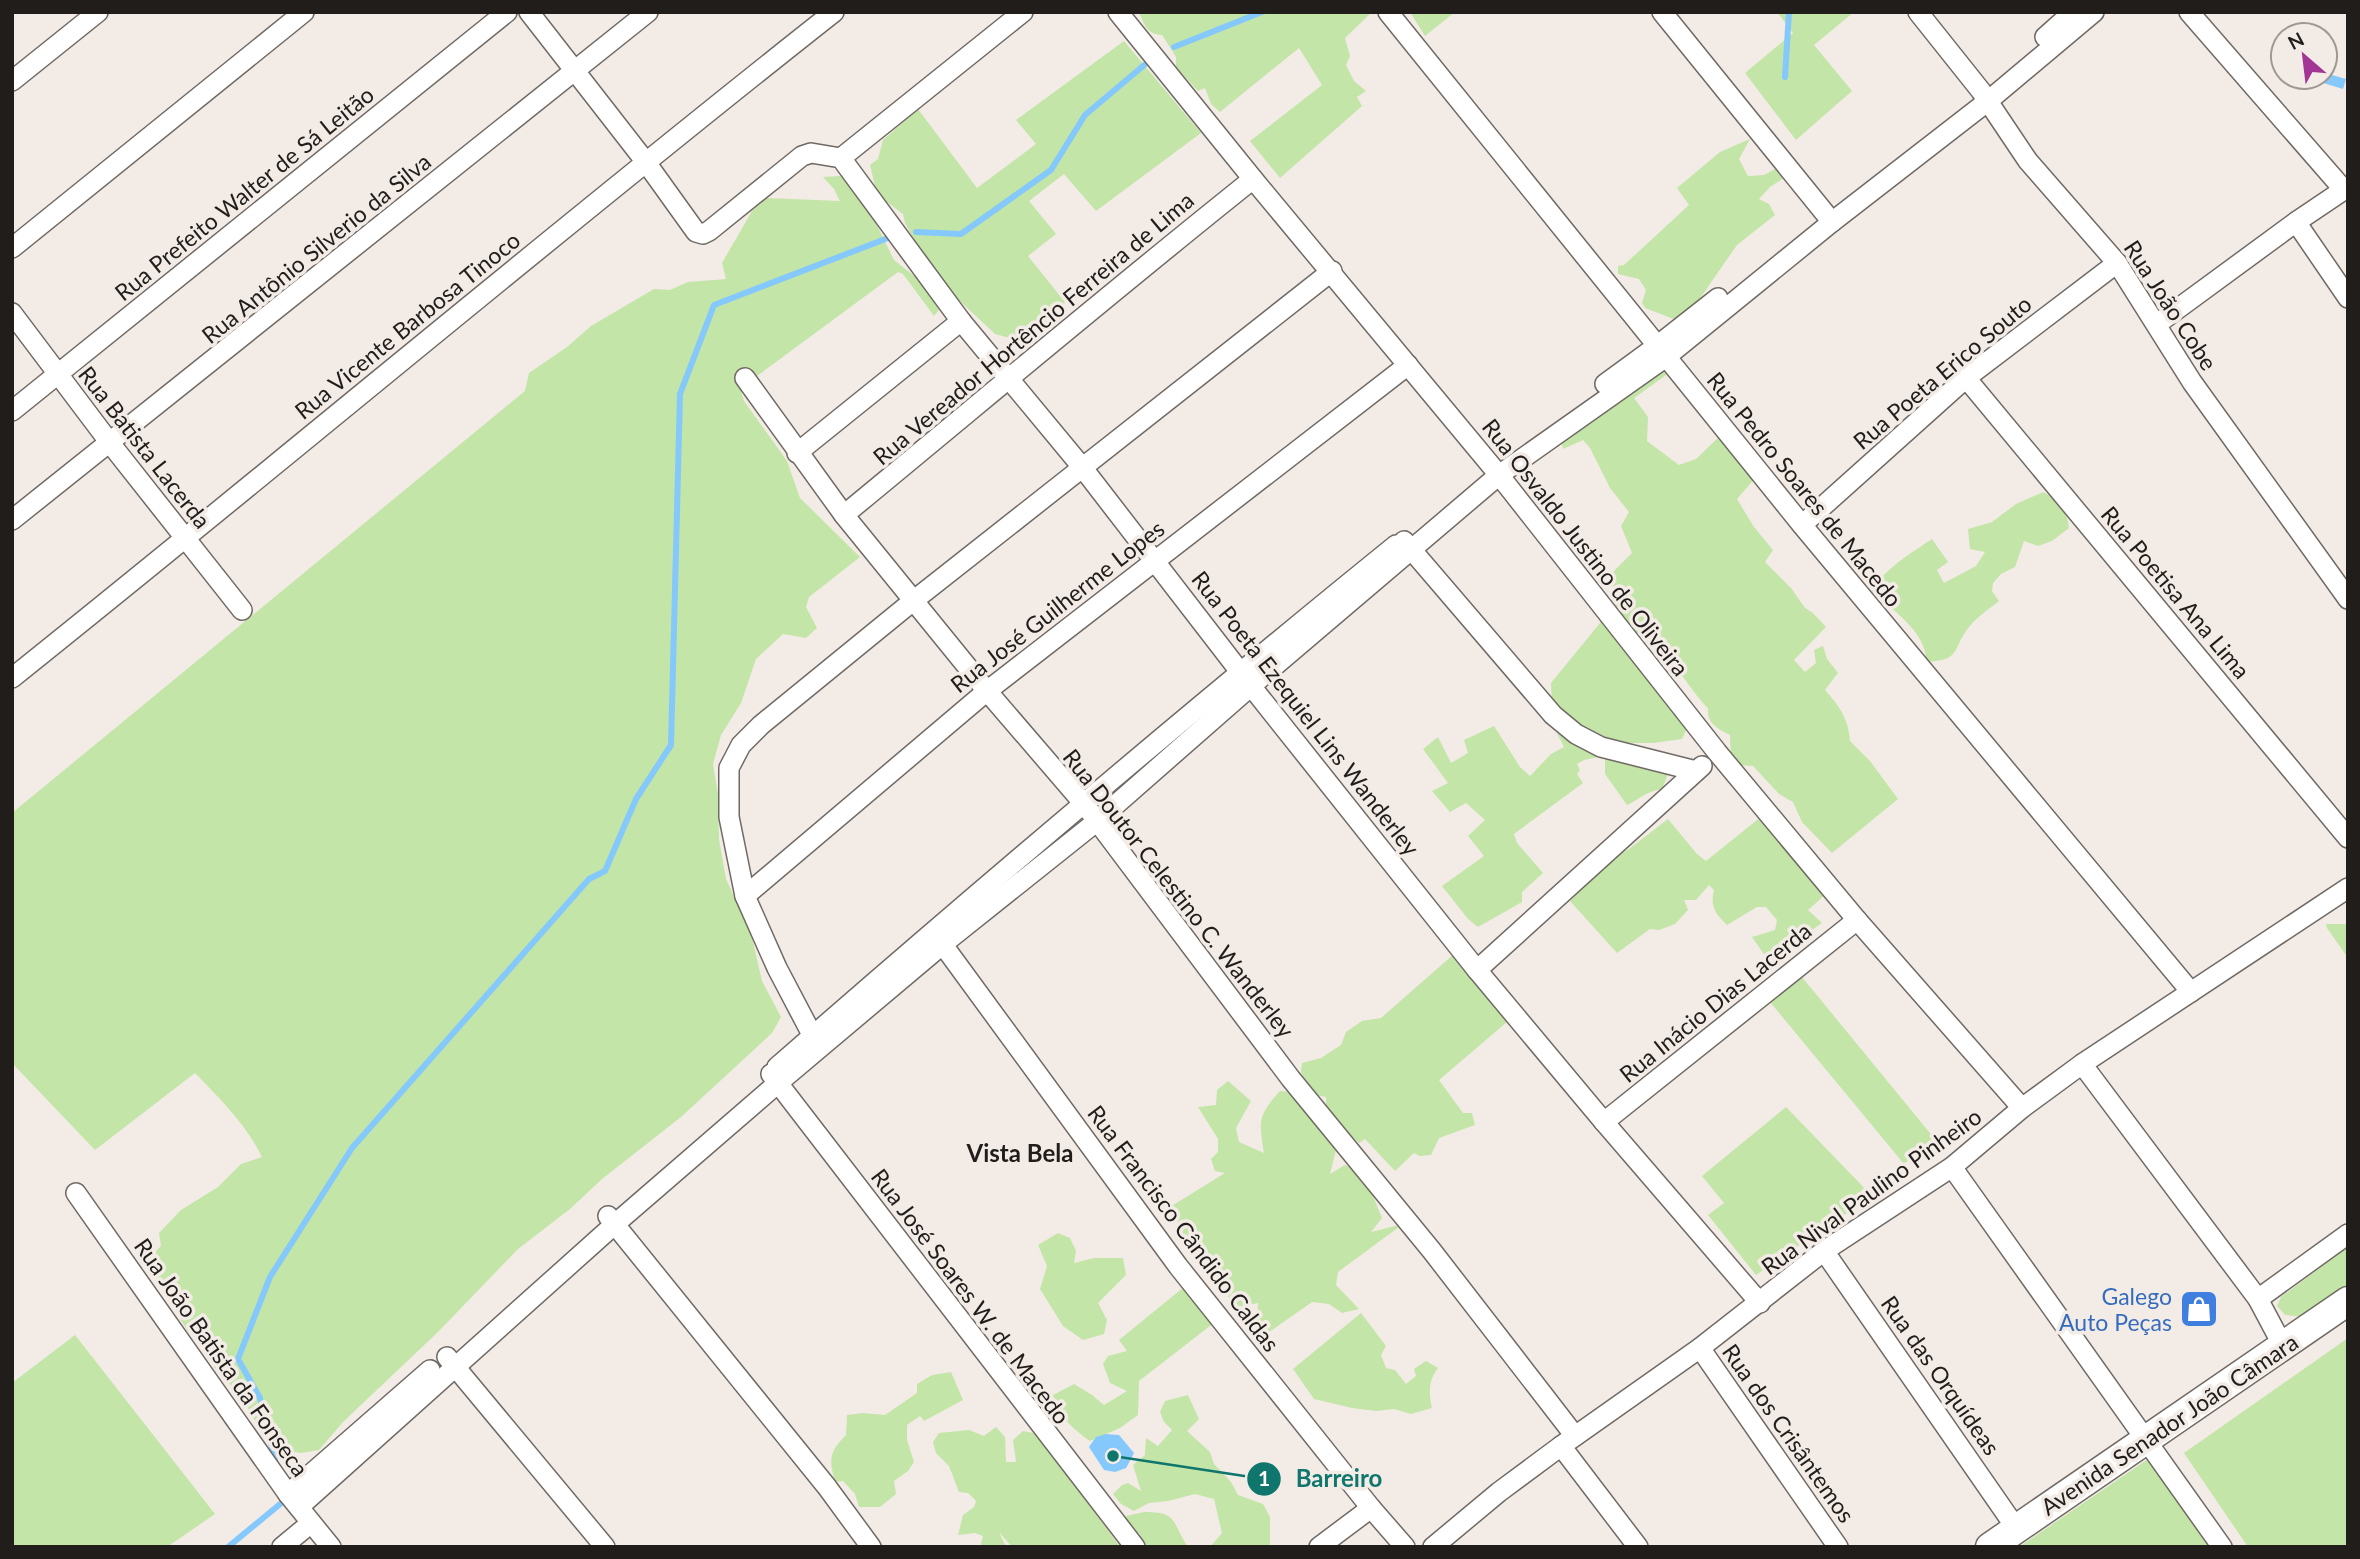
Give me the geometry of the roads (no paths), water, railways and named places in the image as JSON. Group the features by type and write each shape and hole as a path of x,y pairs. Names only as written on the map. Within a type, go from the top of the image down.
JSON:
{"main road":[{"name":"Avenida Senador João Câmara","path":"1990,1547 2348,1301"}],"street":[{"path":"12,81 98,12"},
{"path":"12,248 304,12"},
{"name":"Rua Prefeito Walter de Sá Leitão","path":"12,411 507,12"},
{"path":"529,12 645,161 696,232 703,234 802,156 821,154 841,158 1023,12"},
{"name":"Rua Antônio Silverio da Silva","path":"12,520 648,12"},
{"name":"Rua Vicente Barbosa Tinoco","path":"12,678 186,539 645,161 834,12"},
{"name":"Rua Osvaldo Justino de Oliveira","path":"1118,12 1253,179 1496,470 1717,752 1857,920 2022,1108"},
{"name":"Rua Pedro Soares de Macedo","path":"1388,12 1802,525 2190,992"},
{"path":"1662,12 1828,218"},
{"name":"Rua João Cobe","path":"1919,12 1984,96 2028,161 2117,262 2192,382 2348,599"},
{"path":"1984,96 2073,12"},
{"path":"282,1547 300,1508 450,1361 938,937 1084,805 1246,679 1496,470 1661,352 1828,218 2094,12"},
{"path":"2157,324 2346,188 2189,12"},
{"name":"Rua Poeta Ezequiel Lins Wanderley","path":"841,158 961,321 1082,467 1477,970 1760,1303"},
{"name":"Rua Vereador Hortêncio Ferreira de Lima","path":"844,515 1129,277 1253,179"},
{"path":"2296,222 2348,298"},
{"name":"Rua Poeta Erico Souto","path":"1802,525 1966,378 2117,262"},
{"path":"815,1043 745,896 729,817 728,780 733,757 741,745 761,725 913,601 1332,271"},
{"name":"Rua Batista Lacerda","path":"12,313 110,443 242,610"},
{"path":"797,453 961,321"},
{"name":"Rua José Guilherme Lopes","path":"745,896 987,691 1154,559 1408,365"},
{"name":"Rua Doutor Celestino C. Wanderley","path":"745,378 844,515 1084,805 1291,1079 1432,1251 1568,1441 1638,1547"},
{"name":"Rua Poetisa Ana Lima","path":"1966,378 2348,838"},
{"path":"1407,544 1553,715 1576,734 1601,747 1696,771"},
{"path":"938,937 1096,822 1246,679"},
{"path":"1477,970 1717,752"},
{"name":"Rua Nival Paulino Pinheiro","path":"1438,1545 1499,1492 1700,1348 1824,1251 1952,1167 2022,1108 2082,1064 2348,888"},
{"name":"Rua Inácio Dias Lacerda","path":"1604,1122 1857,920"},
{"name":"Rua Francisco Cândido Caldas","path":"938,937 1178,1266 1405,1547"},
{"path":"2082,1064 2258,1299 2283,1346"},
{"name":"Rua José Soares W. de Macedo","path":"774,1078 1135,1547"},
{"path":"1952,1167 2222,1547"},
{"name":"Rua João Batista da Fonseca","path":"76,1193 300,1508 331,1547"},
{"path":"611,1220 827,1487 871,1547"},
{"path":"2258,1299 2348,1234"},
{"name":"Rua das Orquídeas","path":"1824,1251 2017,1528"},
{"name":"Rua dos Crisântemos","path":"1700,1348 1838,1547"},
{"path":"450,1361 605,1547"},
{"path":"1319,1547 1371,1508"}],"water":[{"path":"2339,77 2346,79 2343,89 2339,88"},
{"path":"1106,1434 1119,1435 1134,1453 1126,1468 1115,1472 1104,1470 1089,1447 1096,1437"}],"waterway":[{"path":"1174,47 1262,12"},
{"path":"1785,77 1789,12"},
{"path":"916,232 961,234 1051,170 1085,115 1149,61"},
{"path":"276,1464 260,1398 238,1359 270,1277 352,1148 589,879 605,871 636,799 671,745 680,394 714,305 888,238"},
{"path":"228,1547 285,1500 284,1495"}],"place":[{"name":"Galego Auto Peças","path":"2199,1309"},
{"name":"Barreiro","path":"1113,1456"}],"district":[{"name":"Vista Bela","path":"1020,1152"}]}
